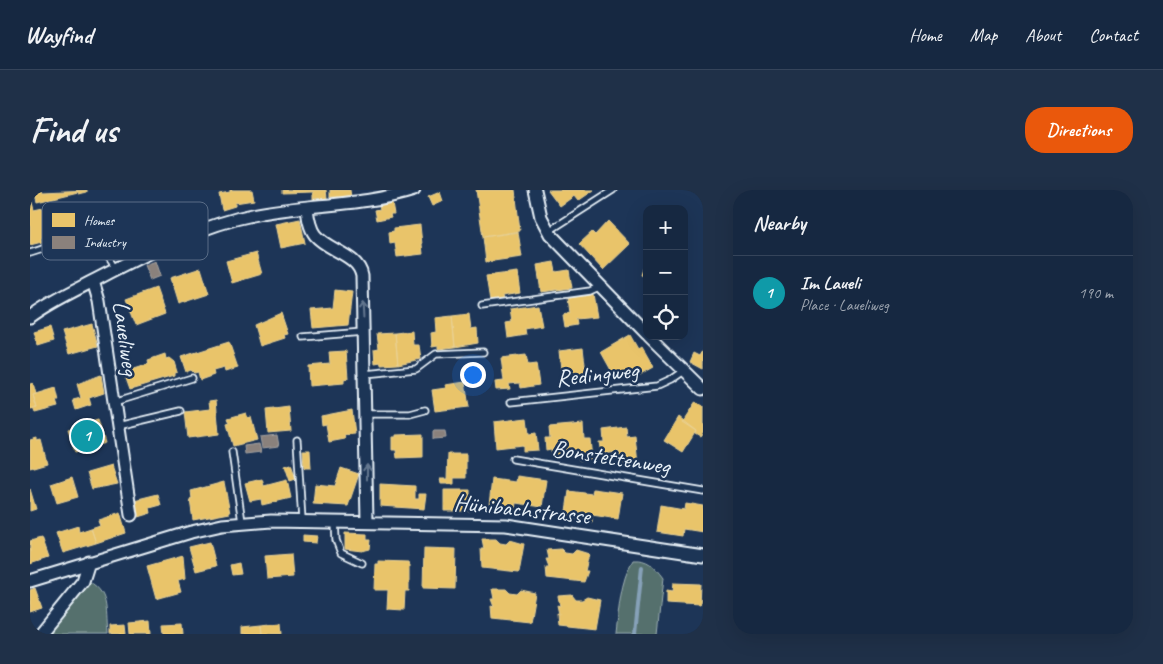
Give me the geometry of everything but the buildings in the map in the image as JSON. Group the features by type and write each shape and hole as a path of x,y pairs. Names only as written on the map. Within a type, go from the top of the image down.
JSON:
{"street":[{"path":"208,228 258,214 372,200 414,190"},
{"path":"535,190 541,217 549,231 643,330"},
{"path":"307,208 314,234 354,262 361,271 366,414 367,521"},
{"path":"30,317 54,301 135,260"},
{"name":"Laueliweg","path":"93,281 99,301 131,515"},
{"path":"653,340 703,389"},
{"name":"Hünibachstrasse","path":"30,581 191,532 242,522 335,520 506,525 703,555"},
{"path":"40,634 83,581 89,562"}],"lane":[{"path":"549,231 613,190"},
{"path":"30,253 42,249"},
{"path":"111,260 116,269"},
{"path":"482,306 590,291 600,286"},
{"path":"303,337 364,332"},
{"path":"365,374 416,369 436,354 483,352"},
{"name":"Redingweg","path":"511,402 657,386 670,380 683,370"},
{"name":"Laueliweg","path":"114,402 192,378"},
{"path":"366,414 410,414 425,410"},
{"path":"118,426 181,411"},
{"path":"297,440 302,520"},
{"path":"232,452 242,522"},
{"name":"Bonstettenweg","path":"513,459 703,491"},
{"path":"335,520 336,540 341,553 362,562"}],"green space":[{"path":"633,560 647,562 663,578 657,634 616,634 625,577"},
{"path":"84,579 99,589 103,595 108,634 40,634"}],"waterway":[{"path":"635,634 642,567"}],"place":[{"name":"Im Laueli","path":"87,436"}]}
